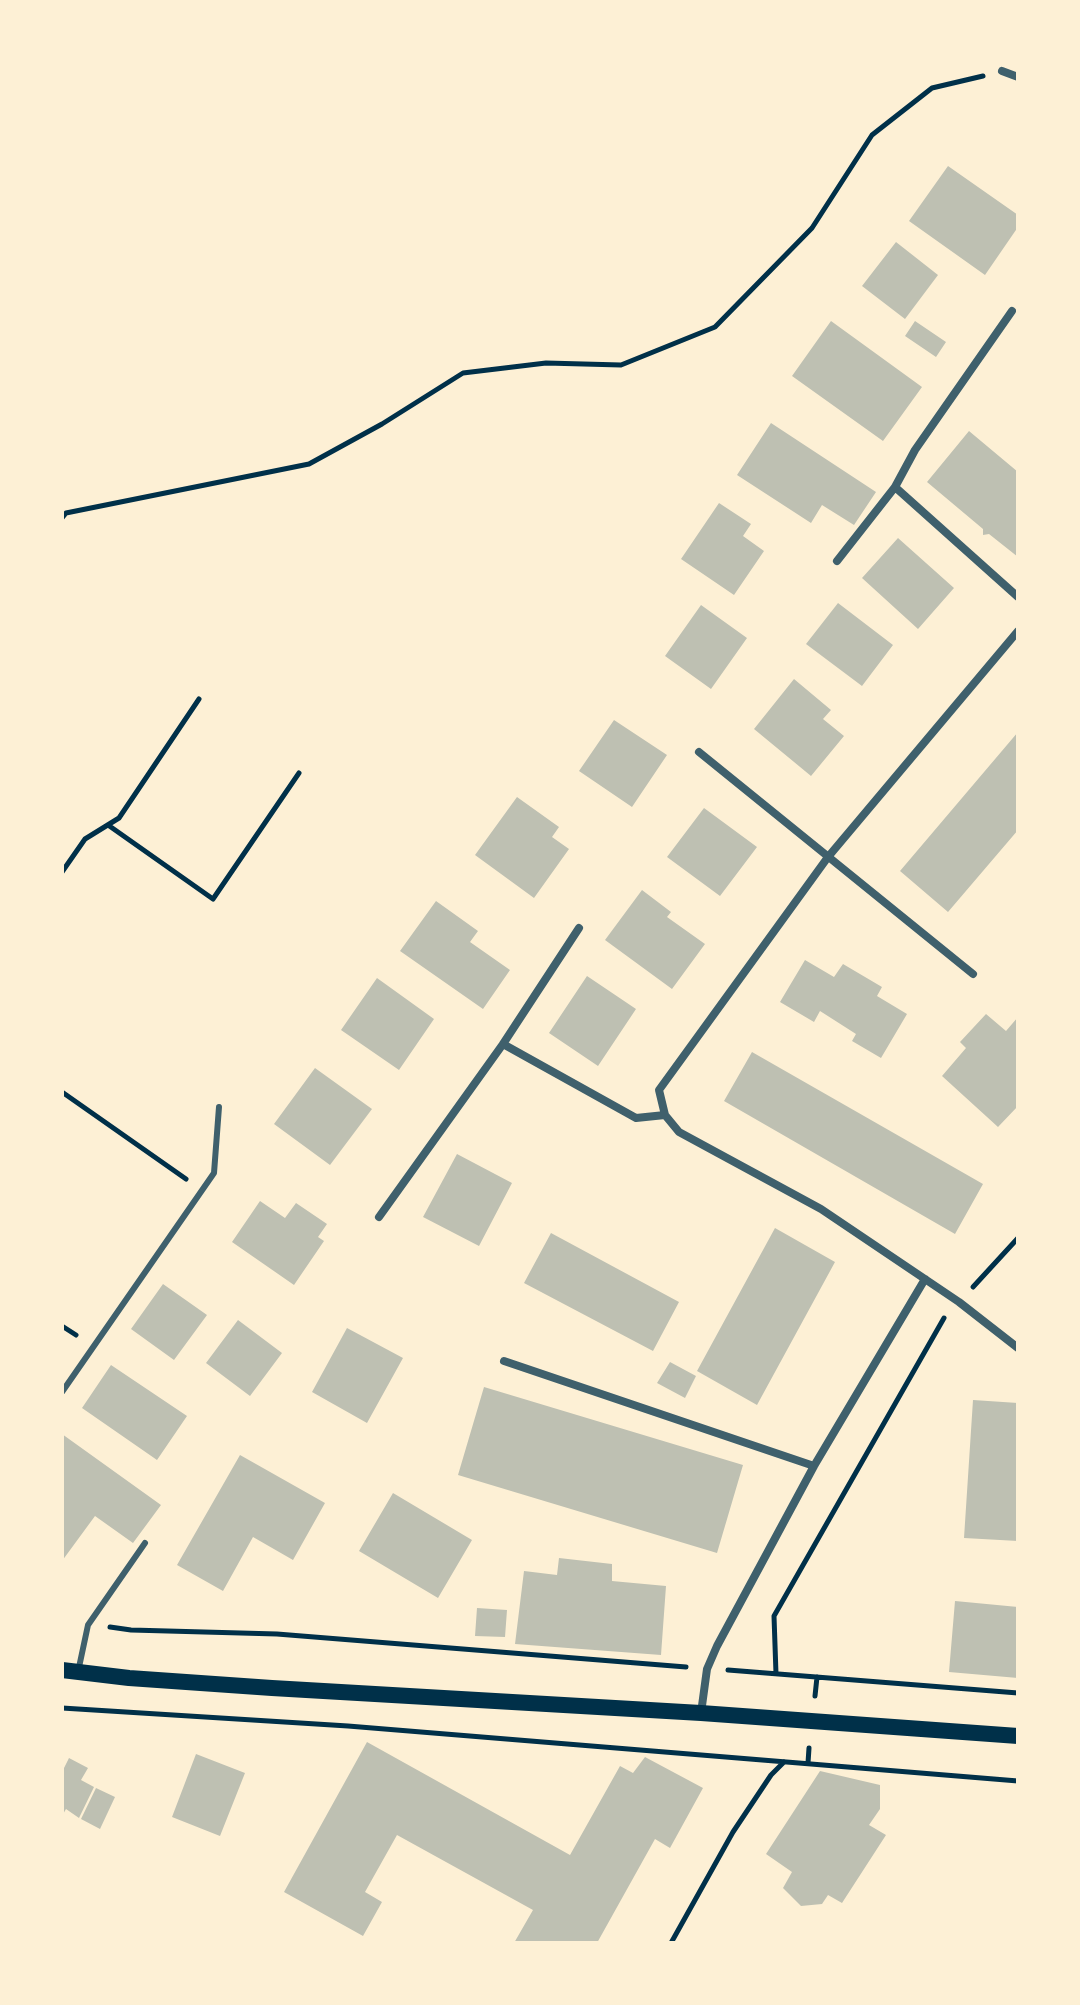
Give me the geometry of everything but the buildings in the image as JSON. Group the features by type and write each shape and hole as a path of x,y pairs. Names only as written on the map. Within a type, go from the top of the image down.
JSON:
{"main road":[{"path":"70,1672 1018,1736"}],"street":[{"path":"1002,71 1018,77"},
{"path":"837,561 895,487 915,450 1012,311"},
{"path":"895,487 1018,597"},
{"path":"1018,631 828,857 659,1090 665,1115 679,1132 821,1209 959,1302 1018,1348"},
{"path":"699,752 973,974"},
{"path":"379,1217 503,1044 579,928"},
{"path":"503,1044 636,1118 665,1115"},
{"path":"701,1713 707,1669 717,1646 814,1466 925,1279"},
{"path":"504,1361 814,1466"}],"lane":[{"path":"62,1392 214,1173 219,1107"},
{"path":"70,1672 88,1625 145,1543"}],"path":[{"path":"62,518 66,513 309,464 382,424 463,373 546,363 621,365 715,327 812,228 872,135 932,88 1002,71"},
{"path":"62,872 85,839 119,818 199,699"},
{"path":"108,825 213,899 299,773"},
{"path":"62,1092 202,1190"},
{"path":"776,1674 774,1616 943,1319 1018,1238"},
{"path":"88,1625 131,1630 277,1634 1018,1693"},
{"path":"815,1697 817,1677"},
{"path":"62,1708 348,1726 1018,1781"},
{"path":"808,1763 809,1748"},
{"path":"671,1943 733,1832 771,1775 785,1762"}]}
